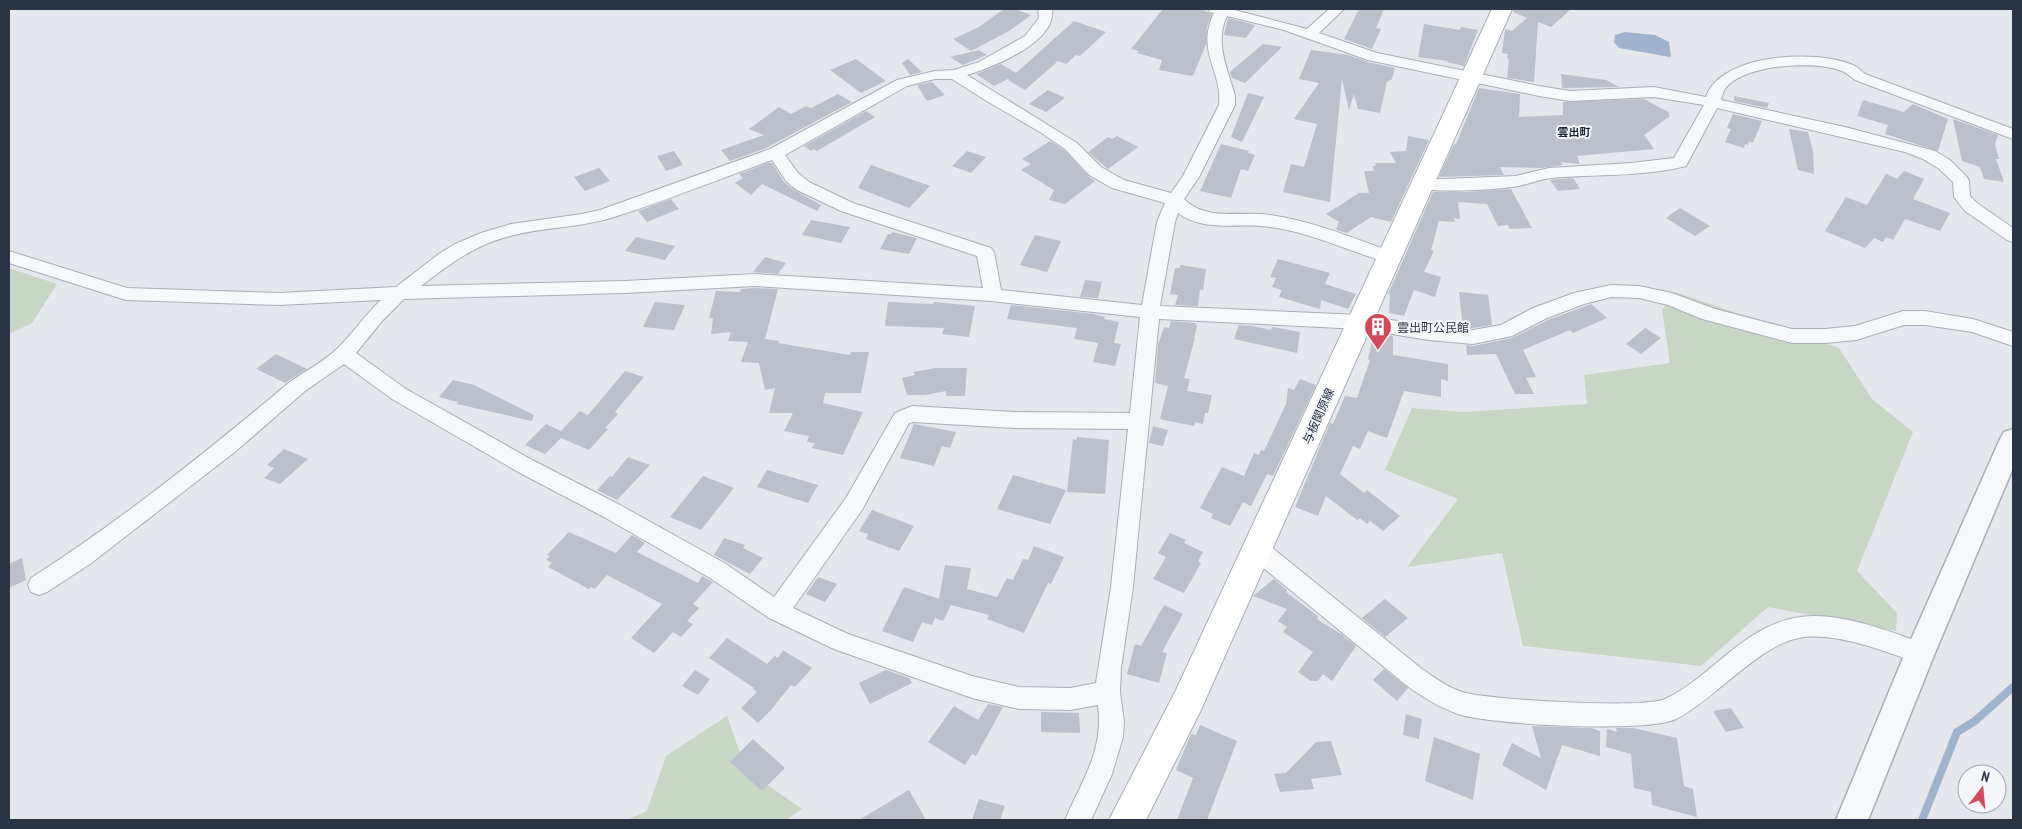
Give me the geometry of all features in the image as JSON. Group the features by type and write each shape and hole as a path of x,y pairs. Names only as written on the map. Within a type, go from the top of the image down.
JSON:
{"main road":[{"name":"与板関原線","path":"1128,820 1188,701 1502,9"}],"street":[{"path":"39,585 82,557 229,445 298,386 344,354 375,316 398,294 446,256 487,237 518,228 582,220 605,214 776,153 902,83 935,75 955,74 984,65 1030,39 1039,30 1046,18 1045,9"},
{"path":"1310,34 1337,9"},
{"path":"1078,820 1096,781 1112,726 1108,692 1109,668 1122,587 1150,312 1166,222 1176,200 1191,177 1226,108 1229,98 1224,86 1213,32 1219,10 1310,34 1373,57 1539,91 1570,96 1654,92 1845,132 1929,155 1944,164 1958,177 1961,181 1962,197 1971,207 1981,216 2013,236"},
{"path":"1424,184 1455,185 1516,181 1549,173 1631,168 1680,162 1712,104 1719,86 1743,70 1760,64 1830,64 1848,68 1860,77 2013,134"},
{"path":"955,74 990,97 1046,129 1071,146 1095,171 1118,184 1176,200 1186,211 1201,216 1219,220 1261,220 1285,224 1338,238 1389,257"},
{"path":"776,153 792,177 803,186 847,208 985,252 992,285 991,295"},
{"path":"9,257 126,294 270,298 754,280 991,295 1150,312 1360,322 1428,333 1473,337 1506,331 1540,313 1580,298 1611,291 1639,292 1672,299 1742,324 1792,336 1825,336 1856,333 1903,318 1925,318 1973,326 2013,339"},
{"path":"344,354 399,394 527,467 612,510 718,571 776,610 842,642 972,687 1018,698 1070,699 1108,692"},
{"path":"776,610 816,560 854,504 902,418 912,414 1014,420 1138,421"},
{"path":"1852,820 1920,653 2013,439"},
{"path":"1257,549 1406,671 1437,694 1460,703 1494,710 1593,714 1648,714 1667,711 1695,696 1744,655 1776,634 1800,627 1830,628 1872,636 1920,653"}],"green space":[{"path":"9,268 57,284 32,323 9,334"},
{"path":"1675,292 1839,348 1872,399 1913,432 1857,571 1897,613 1896,631 1768,607 1701,666 1523,646 1502,553 1407,567 1458,499 1385,470 1412,408 1464,412 1587,404 1584,375 1670,363 1662,310"},
{"path":"727,716 746,770 802,809 786,820 627,820 647,811 666,756"}],"water":[{"path":"1625,32 1655,35 1669,42 1671,56 1619,48 1614,42 1615,35"}],"building":[{"path":"1004,9 1015,9 1031,15 1009,31 971,51 953,39 979,27"},
{"path":"1163,9 1201,9 1212,14 1207,27 1206,44 1193,76 1159,70 1162,60 1137,53 1139,51 1131,49"},
{"path":"1359,9 1384,9 1376,28 1381,29 1372,49 1344,39"},
{"path":"1514,9 1571,9 1551,27 1538,22 1534,82 1507,78 1508,54 1502,53 1505,29 1512,31 1527,18 1513,12"},
{"path":"1228,18 1255,25 1246,38 1224,35"},
{"path":"1074,21 1106,32 1080,56 1076,55 1066,64 1058,61 1025,90 1008,80 1010,78 994,86 976,74 1001,64 1016,73"},
{"path":"1424,24 1460,30 1461,27 1478,30 1464,66 1448,61 1418,57"},
{"path":"1263,44 1282,47 1245,83 1232,78 1230,72"},
{"path":"979,50 987,55 963,65 950,57"},
{"path":"1311,50 1349,55 1368,62 1395,68 1392,79 1387,82 1380,113 1358,109 1354,94 1349,110 1342,79 1330,202 1283,192 1291,164 1304,167 1317,124 1294,119 1319,83 1299,79"},
{"path":"856,59 886,81 861,93 830,70"},
{"path":"908,59 922,72 910,75 902,63"},
{"path":"1561,74 1606,80 1619,87 1562,88"},
{"path":"932,82 945,95 927,101 917,85"},
{"path":"1479,88 1520,94 1519,117 1563,115 1563,102 1644,99 1670,113 1668,114 1670,116 1644,135 1654,149 1577,156 1580,164 1561,162 1563,165 1542,168 1500,167 1504,175 1439,177 1454,144 1456,144"},
{"path":"1048,90 1065,98 1046,112 1029,104"},
{"path":"1248,93 1264,97 1242,142 1231,137"},
{"path":"838,94 852,102 766,148 730,161 721,150 764,135 749,129 779,107 791,114 806,106 811,108"},
{"path":"1734,96 1769,103 1767,108 1734,101"},
{"path":"1863,100 1904,112 1913,104 1948,119 1938,151 1885,134 1888,125 1857,116"},
{"path":"866,111 875,117 817,151 814,149 811,151 804,146"},
{"path":"1733,114 1762,121 1753,143 1745,144 1744,148 1725,142 1731,129 1727,128"},
{"path":"1953,119 1998,135 1995,144 1999,159 1996,159 2004,182 1984,179 1980,167 1962,161"},
{"path":"1789,129 1808,132 1813,151 1814,174 1798,170"},
{"path":"1117,136 1138,147 1108,169 1088,152 1108,137 1112,139"},
{"path":"1408,136 1429,140 1391,222 1371,217 1347,233 1336,230 1339,222 1326,214 1359,193 1369,193 1364,171 1374,171 1373,166 1376,166 1375,163 1396,163 1390,152 1406,151"},
{"path":"1050,141 1064,150 1095,181 1065,204 1049,200 1054,190 1021,170 1031,164 1022,159"},
{"path":"1221,144 1249,151 1248,153 1255,155 1248,171 1241,169 1231,198 1200,191"},
{"path":"674,151 683,165 666,171 657,156"},
{"path":"967,151 986,157 971,173 952,166"},
{"path":"772,163 784,182 821,205 817,211 762,184 751,195 735,183 743,178 739,174"},
{"path":"871,165 930,186 909,208 858,188"},
{"path":"599,168 610,181 585,191 574,177"},
{"path":"1904,171 1924,179 1913,199 1950,213 1940,231 1905,219 1893,240 1886,237 1883,242 1874,238 1865,248 1825,231 1846,197 1867,205 1886,174 1897,179"},
{"path":"1573,178 1580,189 1558,191 1550,180"},
{"path":"1511,189 1532,228 1510,229 1508,225 1498,226 1487,204 1458,202 1460,219 1454,218 1455,222 1439,221 1431,250 1434,251 1424,272 1441,277 1435,297 1414,290 1404,316 1389,313 1390,294 1388,294 1433,192"},
{"path":"671,199 679,209 647,222 638,211"},
{"path":"1680,208 1710,226 1695,236 1666,218"},
{"path":"811,220 850,227 841,243 802,235"},
{"path":"892,232 917,238 909,254 880,249 888,234"},
{"path":"1035,235 1061,241 1047,272 1020,265"},
{"path":"636,237 675,246 665,260 625,251"},
{"path":"765,257 786,263 778,274 753,272"},
{"path":"1278,259 1330,273 1325,284 1356,294 1348,309 1321,300 1320,309 1279,297 1282,290 1272,287 1276,278 1270,277"},
{"path":"1180,265 1206,269 1203,290 1200,289 1198,306 1175,305 1178,295 1170,294 1175,268 1180,268"},
{"path":"1085,280 1102,282 1098,298 1080,297"},
{"path":"741,289 778,289 765,339 779,341 778,343 850,355 851,352 869,352 861,393 825,393 823,403 863,412 843,455 812,448 815,443 807,442 809,436 784,431 793,413 769,413 775,388 765,390 759,363 741,362 748,342 728,341 731,332 711,334 713,318 709,318 716,291 740,292"},
{"path":"1459,292 1488,295 1492,325 1473,328 1463,327"},
{"path":"655,302 685,305 674,330 643,327"},
{"path":"888,302 933,304 934,302 975,306 969,337 942,334 944,328 885,326"},
{"path":"1591,304 1607,318 1573,333 1570,330 1523,350 1536,377 1526,378 1534,394 1515,394 1496,354 1467,355 1466,345 1473,346 1512,338 1548,320"},
{"path":"1011,305 1094,314 1105,317 1104,319 1119,322 1114,343 1121,344 1115,366 1093,362 1098,343 1074,339 1077,328 1007,319"},
{"path":"1171,321 1195,323 1197,326 1184,378 1190,379 1187,391 1212,395 1208,413 1205,413 1203,424 1195,422 1194,426 1160,419 1168,386 1155,383 1158,345 1164,327 1169,328"},
{"path":"1239,325 1271,330 1272,327 1300,332 1297,353 1234,339"},
{"path":"1645,328 1661,338 1641,354 1626,344"},
{"path":"1374,333 1393,336 1393,355 1448,364 1448,381 1441,379 1441,397 1404,391 1387,438 1368,431 1360,449 1353,446 1340,474 1364,493 1367,490 1400,516 1383,531 1370,521 1367,524 1360,518 1357,520 1326,496 1318,516 1295,507 1330,423 1333,424 1345,396 1357,398 1370,360 1368,359"},
{"path":"276,354 307,369 285,383 256,369"},
{"path":"935,368 967,368 965,396 946,396 946,391 925,395 907,395 902,378 915,375 913,372"},
{"path":"625,371 644,377 615,412 618,414 605,428 608,429 589,450 561,438 545,454 525,445 546,424 561,431 580,411 588,415"},
{"path":"1300,379 1316,385 1273,476 1267,474 1251,506 1243,502 1230,526 1211,518 1213,514 1200,508 1222,467 1244,476 1254,453 1259,455 1261,450 1264,451 1286,404 1288,388 1294,390"},
{"path":"453,380 474,385 534,415 532,421 457,404 458,402 439,397"},
{"path":"914,424 956,432 950,448 942,446 934,466 900,458"},
{"path":"1153,426 1168,430 1163,446 1149,443"},
{"path":"1077,437 1109,440 1105,494 1067,492 1073,439 1076,440"},
{"path":"284,449 308,459 280,484 264,478 274,468 267,465"},
{"path":"628,457 650,465 617,500 597,490 610,476 612,477"},
{"path":"767,470 818,485 808,503 757,487"},
{"path":"1013,475 1066,490 1050,524 997,509"},
{"path":"703,476 734,488 701,530 670,517"},
{"path":"872,510 914,526 899,551 866,539 868,534 859,531"},
{"path":"569,532 616,553 632,535 645,543 637,552 698,583 702,576 713,582 693,604 699,608 687,621 693,624 681,637 673,632 654,653 631,638 662,604 607,575 595,589 591,587 589,589 548,567 552,563 546,560 550,556 547,555"},
{"path":"1170,533 1186,540 1184,543 1203,552 1198,561 1201,563 1184,593 1153,579 1166,557 1158,553"},
{"path":"724,538 745,545 743,548 763,558 750,574 714,555"},
{"path":"1034,546 1064,557 1051,584 1048,583 1024,633 987,619 989,615 951,605 943,621 935,618 932,625 922,622 913,642 882,631 904,587 939,599 945,565 971,568 967,589 997,597 1007,578 1013,580 1023,559 1028,560"},
{"path":"22,558 26,580 9,588 9,564"},
{"path":"818,577 837,584 825,602 806,594"},
{"path":"1274,579 1287,590 1286,592 1318,616 1317,619 1356,646 1332,681 1323,674 1318,681 1311,681 1298,672 1313,652 1283,632 1287,627 1278,621 1287,609 1253,596"},
{"path":"1385,599 1408,618 1385,637 1362,618"},
{"path":"1164,605 1183,614 1162,652 1167,653 1159,683 1127,674 1135,644 1141,646"},
{"path":"727,638 767,664 775,656 778,658 783,650 812,668 795,687 791,685 758,723 741,708 757,692 754,688 709,658"},
{"path":"1384,669 1408,688 1397,701 1373,680"},
{"path":"695,670 710,679 698,695 682,686"},
{"path":"886,670 909,678 912,683 870,704 859,683"},
{"path":"988,704 1003,707 976,756 972,754 965,765 928,742 954,706 978,720"},
{"path":"1731,708 1744,728 1726,732 1713,711"},
{"path":"1041,712 1079,713 1080,733 1041,732"},
{"path":"1406,714 1422,719 1419,739 1403,735"},
{"path":"1200,725 1237,741 1207,820 1177,820 1193,778 1176,770 1191,734 1196,735"},
{"path":"1532,726 1591,728 1600,731 1600,756 1562,745 1546,790 1502,765 1512,743 1541,758"},
{"path":"1616,728 1633,728 1677,738 1684,786 1693,789 1697,817 1652,805 1651,792 1634,788 1631,754 1606,747 1607,729 1617,732"},
{"path":"1434,737 1480,754 1473,800 1425,781"},
{"path":"753,739 785,768 762,791 730,762"},
{"path":"1331,741 1342,775 1311,779 1314,789 1280,792 1274,774 1286,773 1316,742"},
{"path":"909,790 926,820 859,820"},
{"path":"979,799 1005,806 1000,820 972,820"}],"waterway":[{"path":"1922,820 1957,732 1975,721 2013,687"}],"place":[{"name":"雲出町公民館","path":"1378,351"}],"district":[{"name":"雲出町","path":"1574,132"}]}
